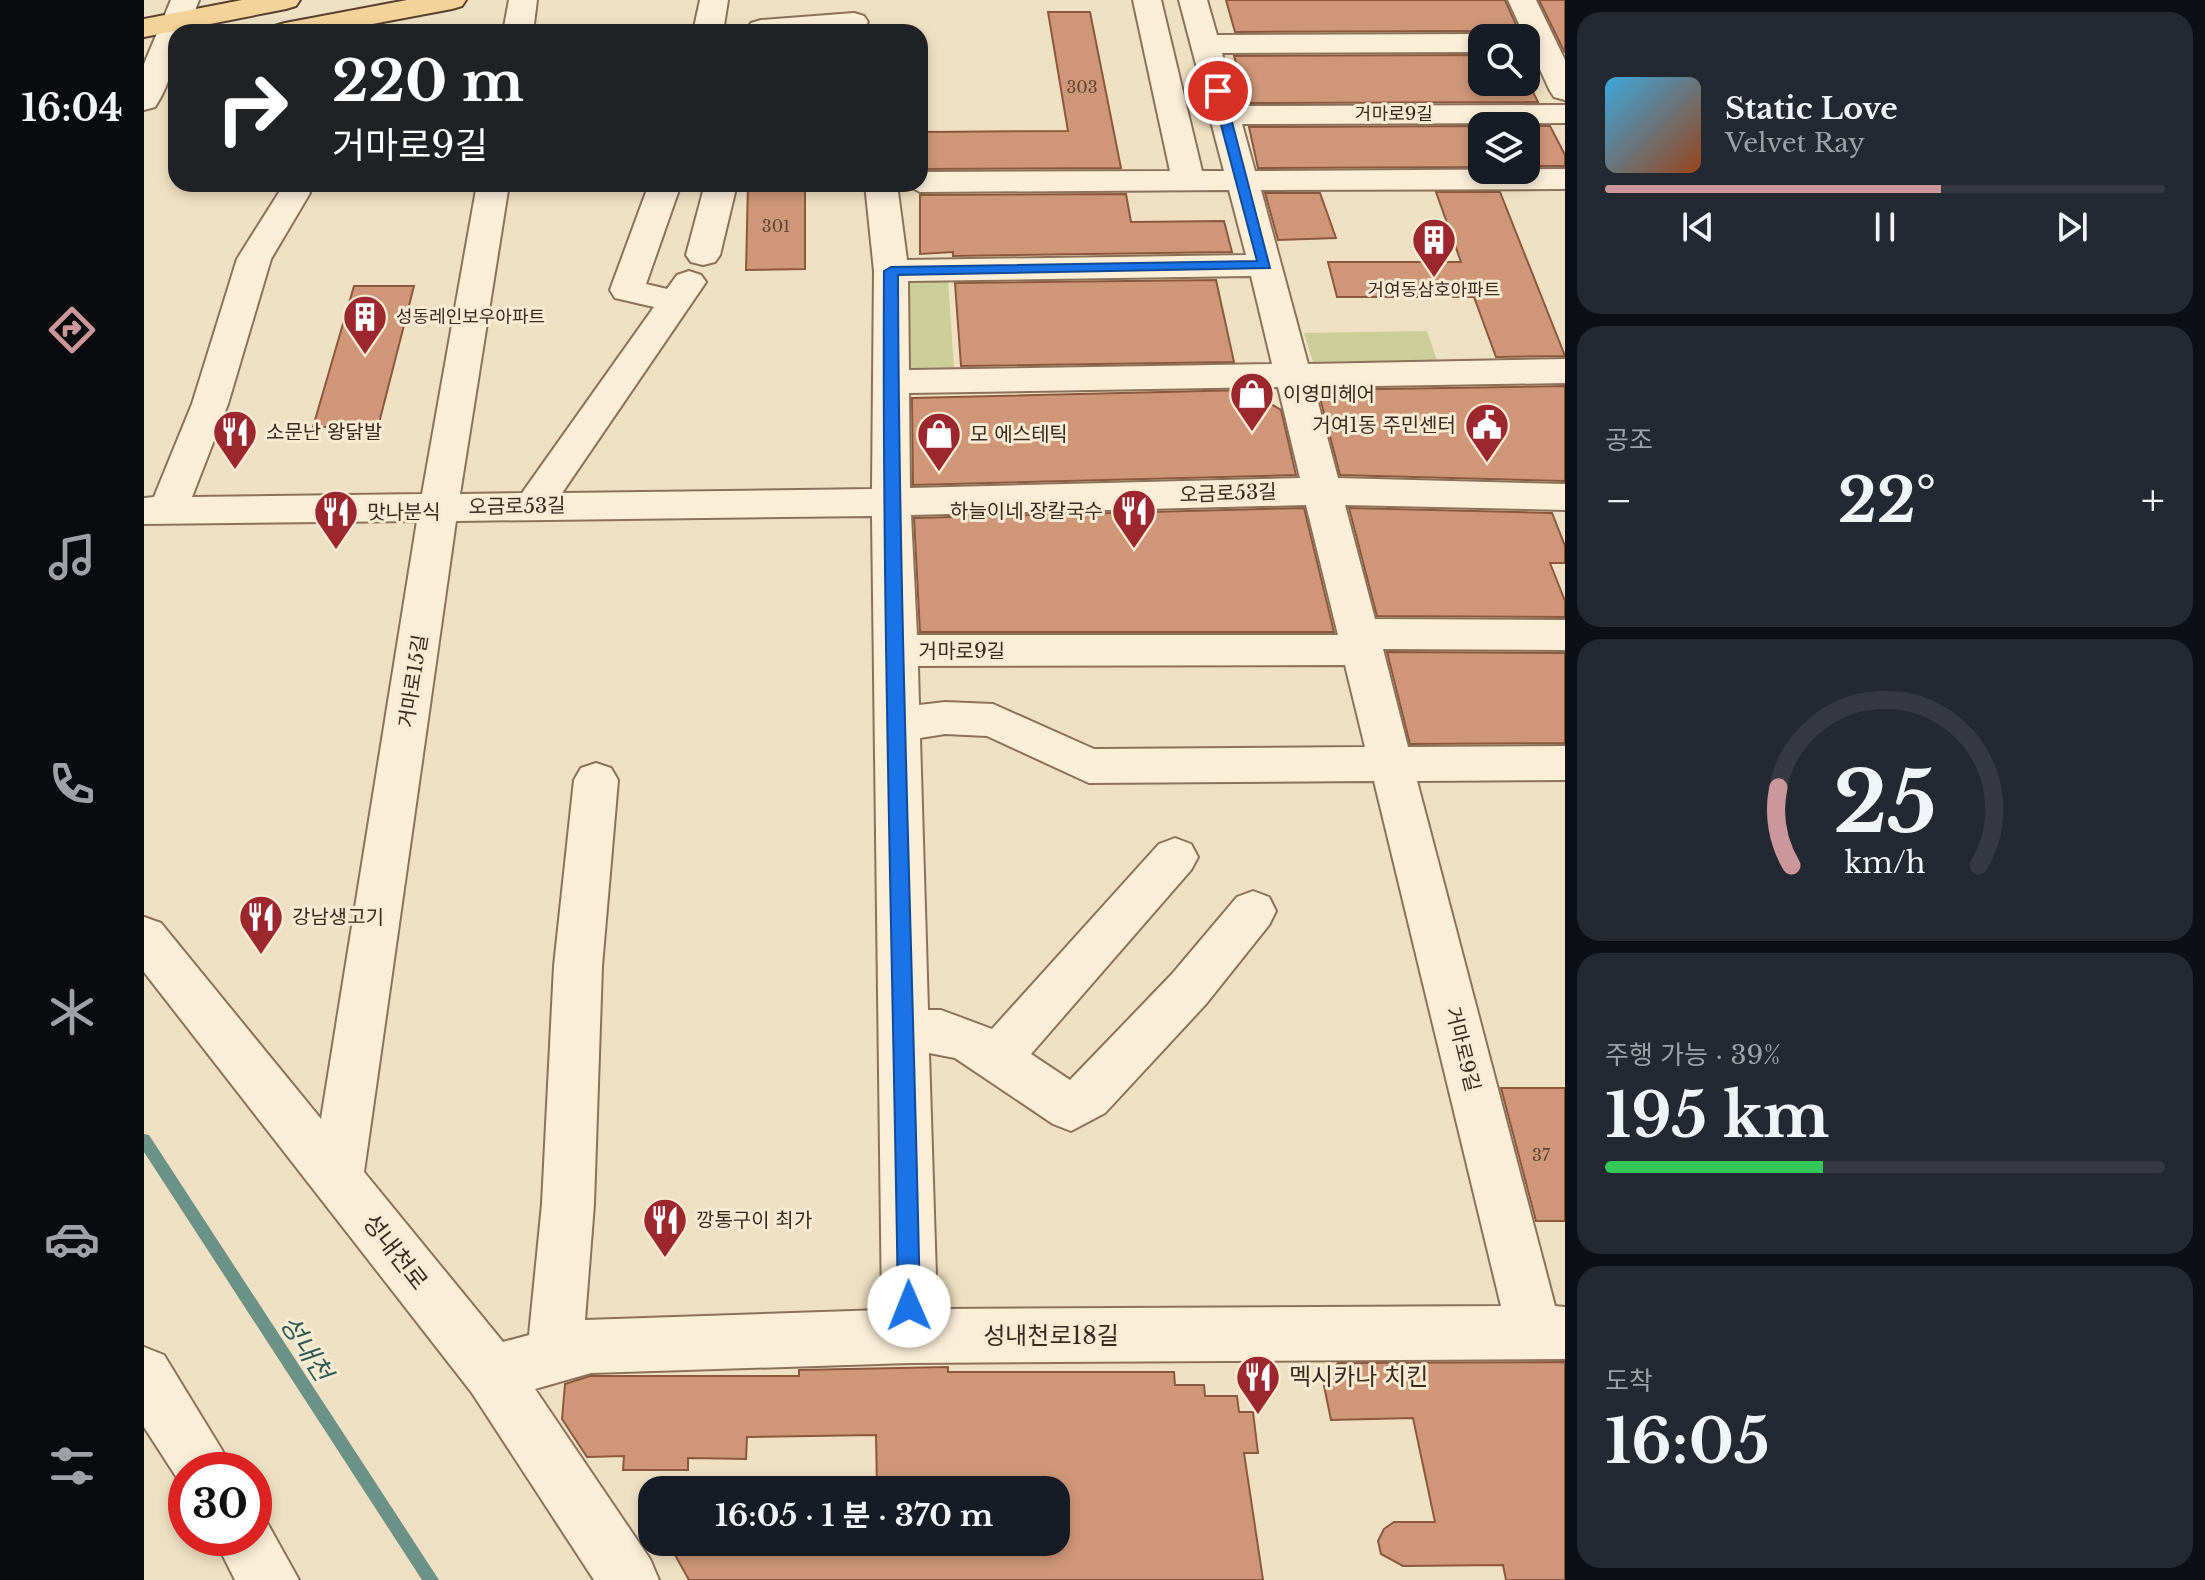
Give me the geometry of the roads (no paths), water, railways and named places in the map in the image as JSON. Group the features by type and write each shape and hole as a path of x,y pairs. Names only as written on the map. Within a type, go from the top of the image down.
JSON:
{"main road":[{"path":"144,28 181,11 286,0"},
{"path":"327,24 452,0"}],"street":[{"path":"519,24 523,0"},
{"path":"710,24 714,0"},
{"path":"1147,0 1188,180"},
{"name":"거마로9길","path":"1193,0 1265,265 1390,764 1550,1334"},
{"path":"1522,0 1545,42 1565,91"},
{"path":"803,24 854,18"},
{"path":"1205,44 1468,43"},
{"path":"144,101 160,55"},
{"name":"거마로9길","path":"1224,115 1565,114"},
{"path":"928,182 1565,179"},
{"name":"거마로15길","path":"337,1179 439,507 492,192"},
{"path":"662,192 627,290 689,279"},
{"path":"533,506 689,279 718,192"},
{"path":"882,192 891,271 891,502 899,724 910,1336"},
{"path":"156,510 210,404 254,259 294,193"},
{"path":"891,271 1265,265"},
{"path":"892,382 1565,371"},
{"name":"오금로53길","path":"156,510 891,502 1322,491 1565,497"},
{"name":"거마로9길","path":"897,651 1565,635"},
{"path":"899,724 945,718 993,720 1089,766 1565,763"},
{"path":"554,1357 568,1204 578,966 596,780"},
{"path":"998,1057 1175,857"},
{"path":"905,1031 941,1032 970,1041 998,1057 1056,1101 1071,1108 1087,1097 1189,989 1253,911"},
{"name":"성내천로","path":"144,937 492,1373 629,1580"},
{"name":"성내천로18길","path":"492,1373 591,1346 910,1336 1550,1334"},
{"path":"144,1375 191,1452"},
{"path":"254,1556 269,1580"}],"waterway":[{"name":"성내천","path":"144,1140 431,1580"}],"place":[{"name":"거여동삼호아파트","path":"1434,279"},
{"name":"성동레인보우아파트","path":"365,356"},
{"name":"이영미헤어","path":"1252,433"},
{"name":"거여1동 주민센터","path":"1487,464"},
{"name":"소문난 왕닭발","path":"235,471"},
{"name":"모 에스테틱","path":"939,473"},
{"name":"하늘이네 장칼국수","path":"1134,550"},
{"name":"맛나분식","path":"336,551"},
{"name":"강남생고기","path":"261,956"},
{"name":"깡통구이 최가","path":"665,1259"},
{"name":"멕시카나 치킨","path":"1258,1416"}]}
